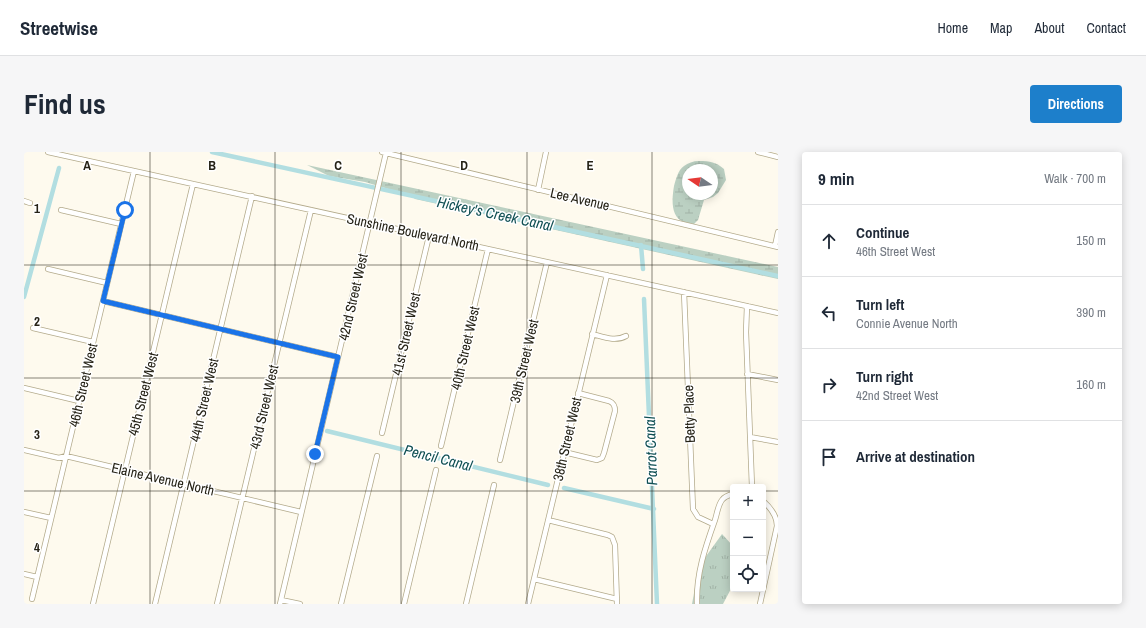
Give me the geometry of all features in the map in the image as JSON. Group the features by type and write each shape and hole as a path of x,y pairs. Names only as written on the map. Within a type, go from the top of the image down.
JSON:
{"street":[{"name":"Sunshine Boulevard North","path":"48,152 778,313"},
{"path":"538,190 546,152"},
{"path":"758,152 778,157"},
{"name":"Lee Avenue","path":"384,153 776,247"},
{"name":"42nd Street West","path":"280,602 376,199 384,153"},
{"name":"46th Street West","path":"32,599 134,171"},
{"name":"45th Street West","path":"93,604 193,184"},
{"name":"44th Street West","path":"155,604 252,196"},
{"path":"24,201 30,203"},
{"path":"61,210 121,224"},
{"name":"43rd Street West","path":"218,604 311,210"},
{"path":"776,247 778,232"},
{"name":"41st Street West","path":"382,433 429,236"},
{"name":"40th Street West","path":"441,446 488,249"},
{"name":"39th Street West","path":"500,460 547,262"},
{"path":"48,269 107,283"},
{"name":"38th Street West","path":"528,604 607,275"},
{"name":"Betty Place","path":"684,292 693,509 698,517 713,524"},
{"path":"103,301 338,357"},
{"path":"747,306 745,318 752,484"},
{"path":"33,328 93,342"},
{"path":"592,334 617,340 626,336"},
{"path":"747,374 778,380"},
{"path":"24,388 80,401"},
{"path":"564,452 597,460 602,458 615,411 613,403 609,401 578,393"},
{"path":"750,437 778,442"},
{"name":"Elaine Avenue North","path":"24,450 59,458 66,456 301,512"},
{"path":"341,604 377,456"},
{"path":"404,604 436,470"},
{"path":"466,604 494,485"},
{"path":"697,604 699,572 713,524 722,500 730,495"},
{"path":"760,604 777,526 774,513 766,504"},
{"path":"24,512 51,518"},
{"path":"534,579 617,601 615,545 612,537 608,534 548,520"},
{"path":"24,574 38,577"},
{"path":"280,602 300,604"}],"green space":[{"path":"703,161 716,164 687,164"},
{"path":"307,165 778,267 778,279 415,199 412,196 365,182 329,176"},
{"path":"718,165 724,169 726,180 718,193"},
{"path":"682,168 682,200 704,200 698,220 694,224 679,220 674,212 674,186"},
{"path":"722,534 730,543 730,591 723,604 692,604 699,566"}],"waterway":[{"name":"Hickey's Creek Canal","path":"212,152 778,276"},
{"path":"24,297 59,168"},
{"name":"Parrot Canal","path":"641,245 643,269"},
{"name":"Parrot Canal","path":"644,299 657,604"},
{"name":"Pencil Canal","path":"327,431 548,485"},
{"name":"Pencil Canal","path":"564,488 654,509"}],"route":[{"path":"125,210 103,301 338,357 315,454"}]}
